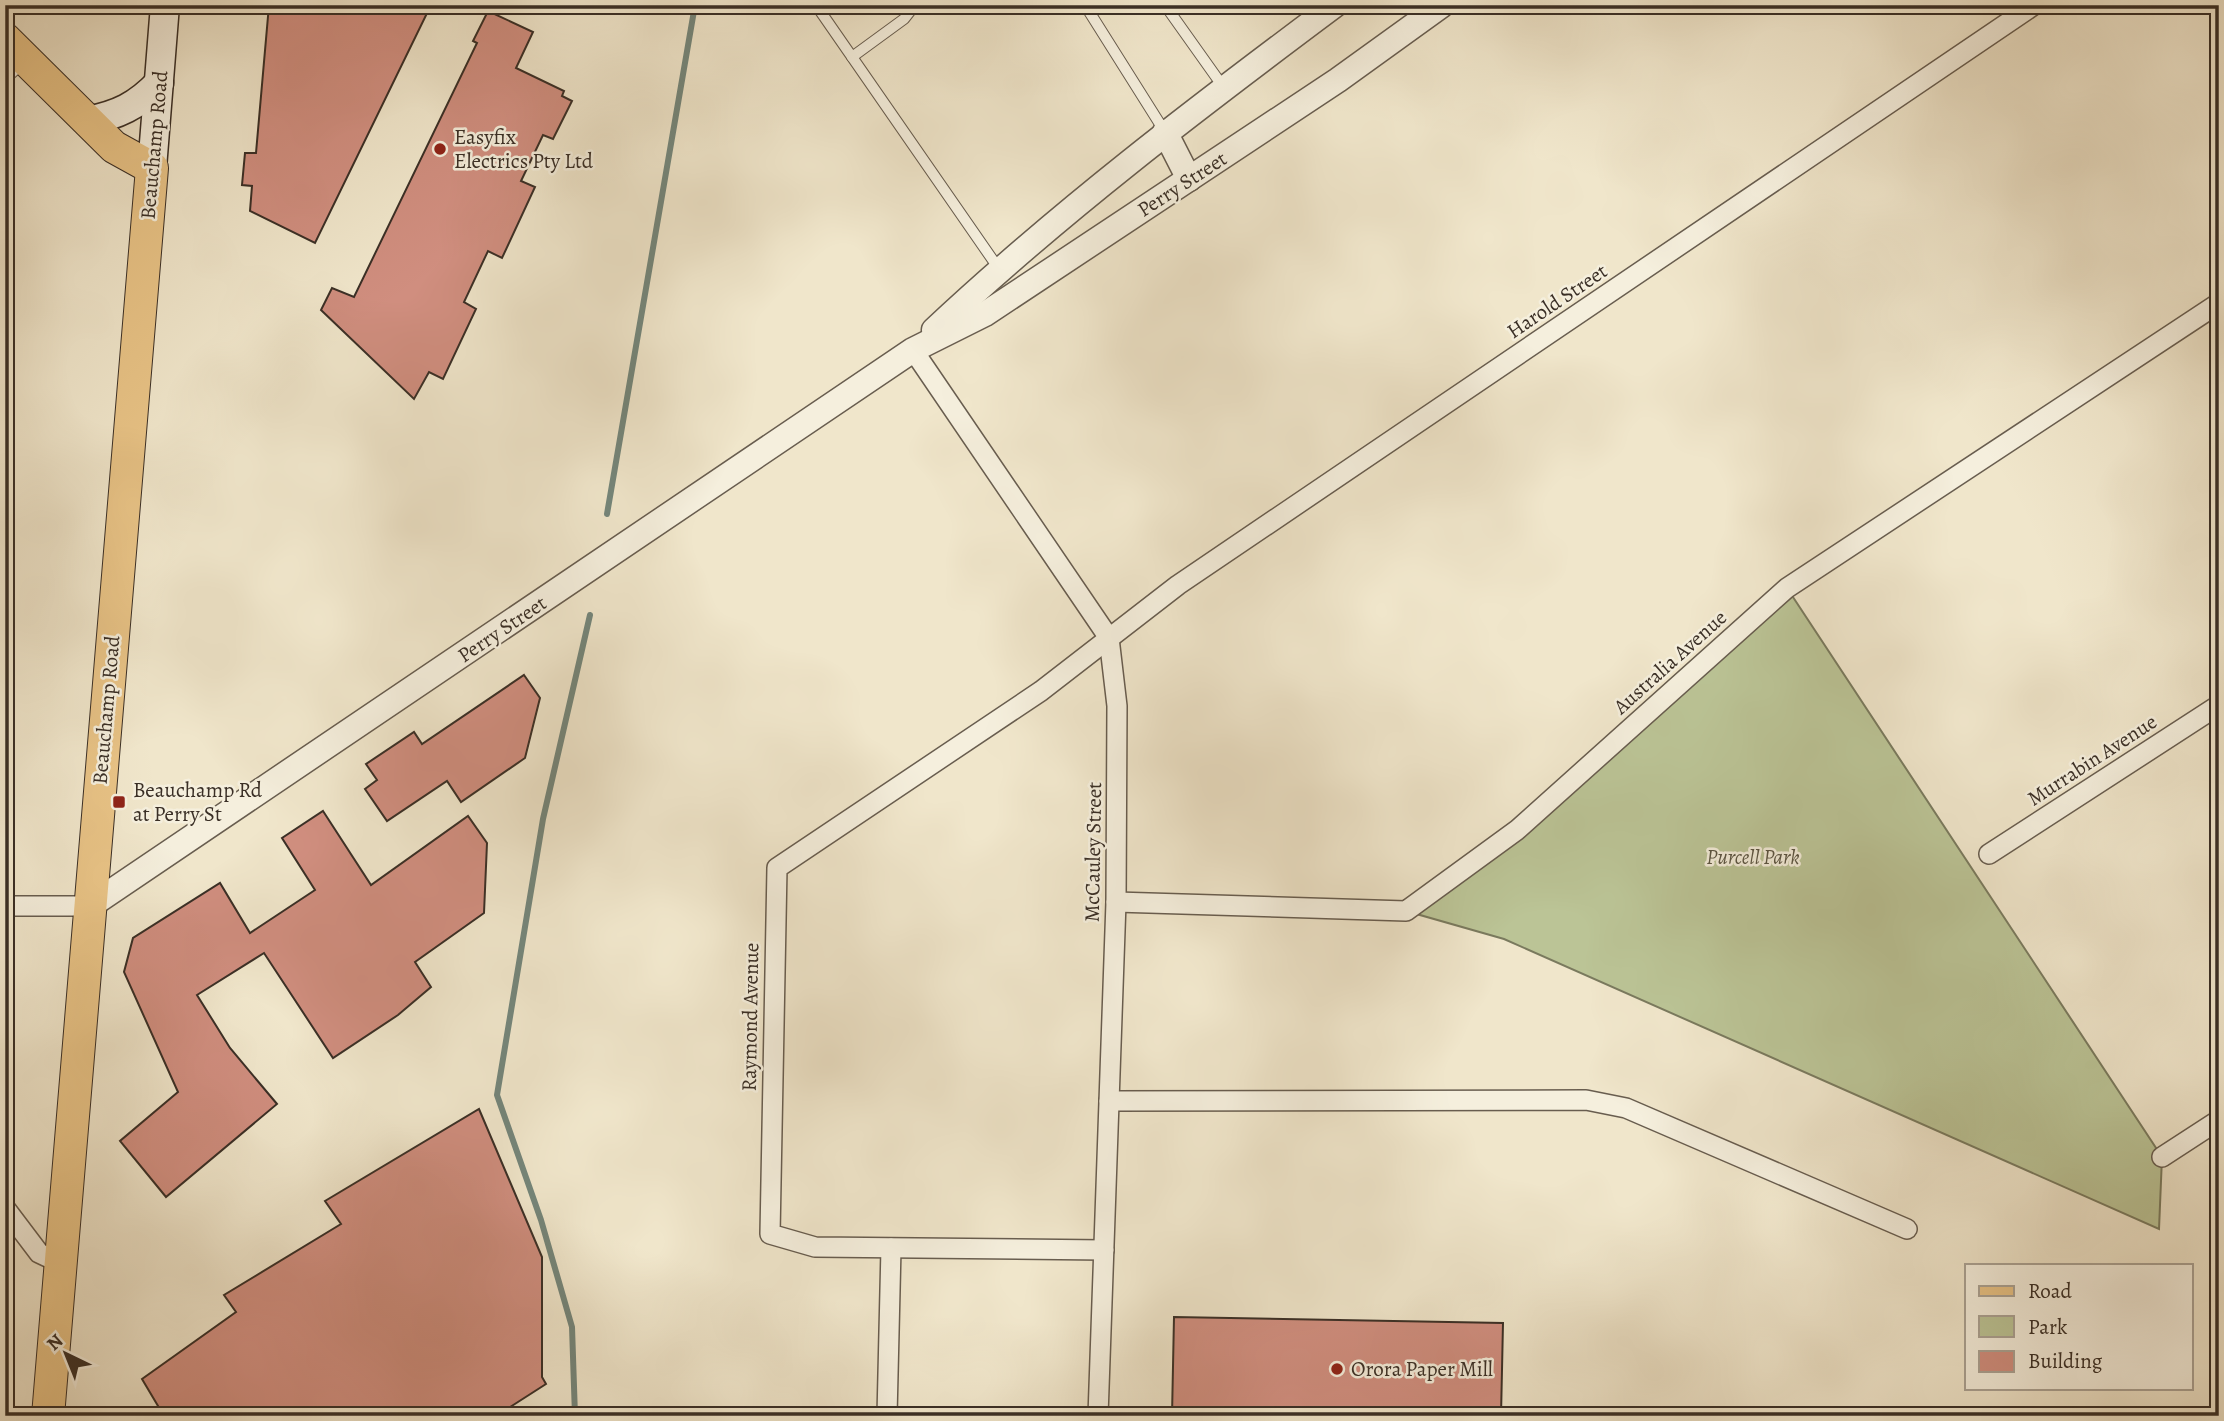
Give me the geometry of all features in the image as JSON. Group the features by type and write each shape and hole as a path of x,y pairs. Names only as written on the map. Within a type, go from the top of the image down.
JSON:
{"main road":[{"name":"Beauchamp Road","path":"48,1416 165,5"},
{"path":"12,60 87,121 114,147 152,168"},
{"path":"87,121 124,111 142,101 159,82"}],"street":[{"name":"Perry Street","path":"913,350 999,270 1165,132 1335,5"},
{"name":"Perry Street","path":"90,906 913,350 985,314 1338,80 1443,5"},
{"name":"Harold Street","path":"1109,638 1178,585 2034,5"},
{"path":"1165,132 1189,179"},
{"name":"Australia Avenue","path":"1116,902 1406,911 1517,830 1787,588 2219,303"},
{"name":"McCauley Street","path":"913,350 1109,638 1117,706 1116,902 1098,1416"},
{"name":"Raymond Avenue","path":"1104,1250 815,1247 769,1234 776,868 1041,691 1109,638"},
{"name":"Murrabin Avenue","path":"1989,854 2219,705"},
{"path":"5,906 90,906"},
{"path":"1110,1101 1586,1100 1626,1108 1907,1228"},
{"path":"2162,1157 2219,1120"},
{"path":"5,1208 39,1253 60,1263"},
{"path":"887,1416 891,1248"}],"lane":[{"path":"816,5 999,270"},
{"path":"852,57 904,19 915,5"},
{"path":"1085,5 1165,132"},
{"path":"1165,5 1224,88"}],"green space":[{"name":"Purcell Park","path":"1787,588 2162,1157 2159,1229 1504,939 1406,911 1518,830"}],"building":[{"path":"269,5 431,5 315,243 250,211 252,186 242,185 245,153 256,153"},
{"path":"488,11 533,32 516,68 564,91 562,96 572,101 553,139 543,135 521,181 535,187 502,258 488,251 464,302 476,309 443,379 429,372 414,399 321,310 332,288 354,297 477,43 473,41"},
{"path":"524,675 540,698 525,758 461,802 447,781 387,821 365,789 377,780 366,764 414,732 422,744"},
{"path":"323,811 371,885 468,816 487,843 484,913 415,962 431,987 398,1015 333,1058 264,953 197,995 230,1048 277,1104 166,1197 120,1141 178,1092 124,972 133,938 220,883 250,933 315,890 282,838"},
{"path":"479,1109 542,1257 542,1377 546,1384 496,1416 296,1416 291,1408 279,1416 164,1416 142,1379 236,1312 224,1295 341,1224 325,1201"},
{"name":"Orora Paper Mill","path":"1174,1317 1503,1323 1501,1416 1172,1416"}],"waterway":[{"path":"607,514 695,5"},
{"path":"575,1416 572,1327 541,1220 497,1095 543,819 590,615"}],"place":[{"name":"Easyfix Electrics Pty Ltd","path":"440,149"},
{"name":"Beauchamp Rd at Perry St","path":"119,802"},
{"name":"Orora Paper Mill","path":"1337,1369"}]}
